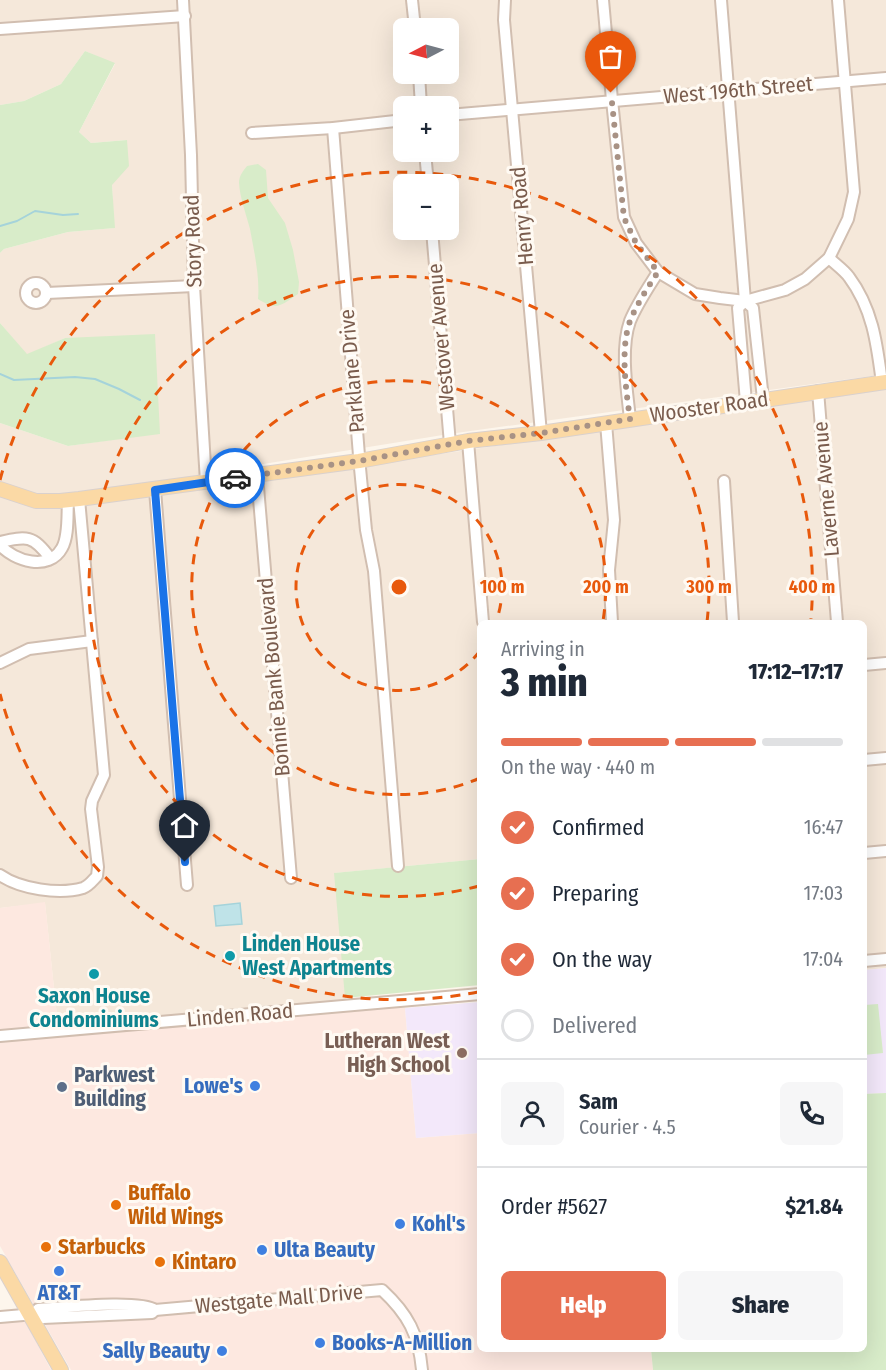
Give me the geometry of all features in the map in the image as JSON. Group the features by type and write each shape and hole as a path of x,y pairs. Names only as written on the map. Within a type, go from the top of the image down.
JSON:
{"main road":[{"name":"Wooster Road","path":"0,489 36,501 73,500 359,461 468,441 541,433 884,383"},
{"path":"0,1262 32,1314 61,1370"}],"street":[{"name":"Story Road","path":"183,0 190,134 194,286 206,482"},
{"path":"412,0 414,18"},
{"name":"Henry Road","path":"505,0 504,20 541,433"},
{"path":"603,0 624,218 636,243 658,272 695,294 745,301 785,290 805,279 829,258 848,219 854,192 838,0"},
{"path":"721,0 745,301 753,308 763,399"},
{"path":"0,29 184,16"},
{"name":"West 196th Street","path":"459,114 886,78"},
{"path":"252,133 393,121"},
{"name":"Parklane Drive","path":"333,128 359,461 366,530 374,571 398,866"},
{"name":"Westover Avenue","path":"433,240 450,444"},
{"path":"829,258 849,276 865,304 876,335 884,383"},
{"path":"630,419 625,362 626,342 630,322 658,272"},
{"path":"47,293 194,286"},
{"path":"745,301 738,308 746,402"},
{"name":"Laverne Avenue","path":"818,391 837,620"},
{"path":"606,423 614,520 609,570 612,620"},
{"path":"468,441 483,620"},
{"name":"Bonnie Bank Boulevard","path":"257,475 291,878"},
{"path":"724,481 734,620"},
{"path":"155,490 187,885"},
{"path":"50,558 37,542 30,539 19,538 0,544 4,550 22,560 45,562 50,558 62,548 73,500"},
{"path":"0,875 8,881 45,891 84,888 98,876 92,801 104,775 92,641 73,500"},
{"path":"0,663 29,649 92,641"},
{"path":"867,665 886,663"},
{"path":"867,760 886,758"},
{"path":"867,852 886,851"},
{"path":"867,961 886,959"},
{"name":"Linden Road","path":"0,1036 477,994"},
{"name":"Westgate Mall Drive","path":"0,1317 32,1314 44,1318 152,1313 155,1310 382,1290 412,1326 419,1344 422,1370"}],"shaded area":[{"path":"0,0 179,0 199,479 72,496 36,496 0,484 0,423 68,446 160,433 65,338 27,355 0,323 0,253 4,249 68,232 114,228 112,184 127,140 91,143 79,132 115,64 85,51 61,84 24,101 0,105"},
{"path":"189,0 886,0 886,374 449,434 214,472 210,470"},
{"path":"886,389 886,968 867,970 867,620 477,620 477,859 335,873 346,1001 58,1026 45,903 0,908 0,496 85,505"},
{"path":"45,902 58,1026 0,1031 0,908"},
{"path":"886,968 886,1093 867,1094 867,970"},
{"path":"477,1002 477,1133 416,1138 405,1008"},
{"path":"405,1008 416,1138 477,1133 477,1352 651,1352 653,1370 71,1370 0,1246 0,1042 213,1022"},
{"path":"24,1319 51,1370 0,1370 0,1321"}],"green space":[{"path":"85,51 115,63 79,132 91,143 127,140 129,166 112,185 115,228 68,232 4,249 0,253 0,105 24,101 61,84"},
{"path":"258,164 266,170 268,198 285,223 299,282 298,294 278,306 258,299 255,255 239,183 247,166"},
{"path":"0,323 27,354 65,338 155,334 160,434 68,446 0,423"},
{"path":"477,859 477,985 345,998 334,873"},
{"path":"878,1004 883,1053 867,1055 867,1005"},
{"path":"886,1093 886,1370 653,1370 651,1352 867,1352 867,1094"}],"water":[{"path":"240,903 242,924 216,926 214,906"}],"waterway":[{"path":"0,226 17,221 35,211 63,215 78,214"},
{"path":"0,374 14,380 75,377 95,379 140,400"}],"way so far":[{"path":"235,478 359,461 468,441 541,433 630,419 625,362 626,342 630,322 658,272 636,243 624,218 611,93"}],"place":[{"name":"Linden House West Apartments","path":"230,956"},
{"name":"Saxon House Condominiums","path":"94,974"},
{"name":"Lutheran West High School","path":"462,1053"},
{"name":"Lowe's","path":"255,1086"},
{"name":"Parkwest Building","path":"62,1087"},
{"name":"Buffalo Wild Wings","path":"116,1205"},
{"name":"Kohl's","path":"400,1224"},
{"name":"Starbucks","path":"46,1247"},
{"name":"Ulta Beauty","path":"262,1250"},
{"name":"Kintaro","path":"160,1262"},
{"name":"AT&T","path":"59,1271"},
{"name":"Books-A-Million","path":"320,1343"},
{"name":"Sally Beauty","path":"222,1351"}],"route":[{"path":"185,862 155,490 235,478"}]}
